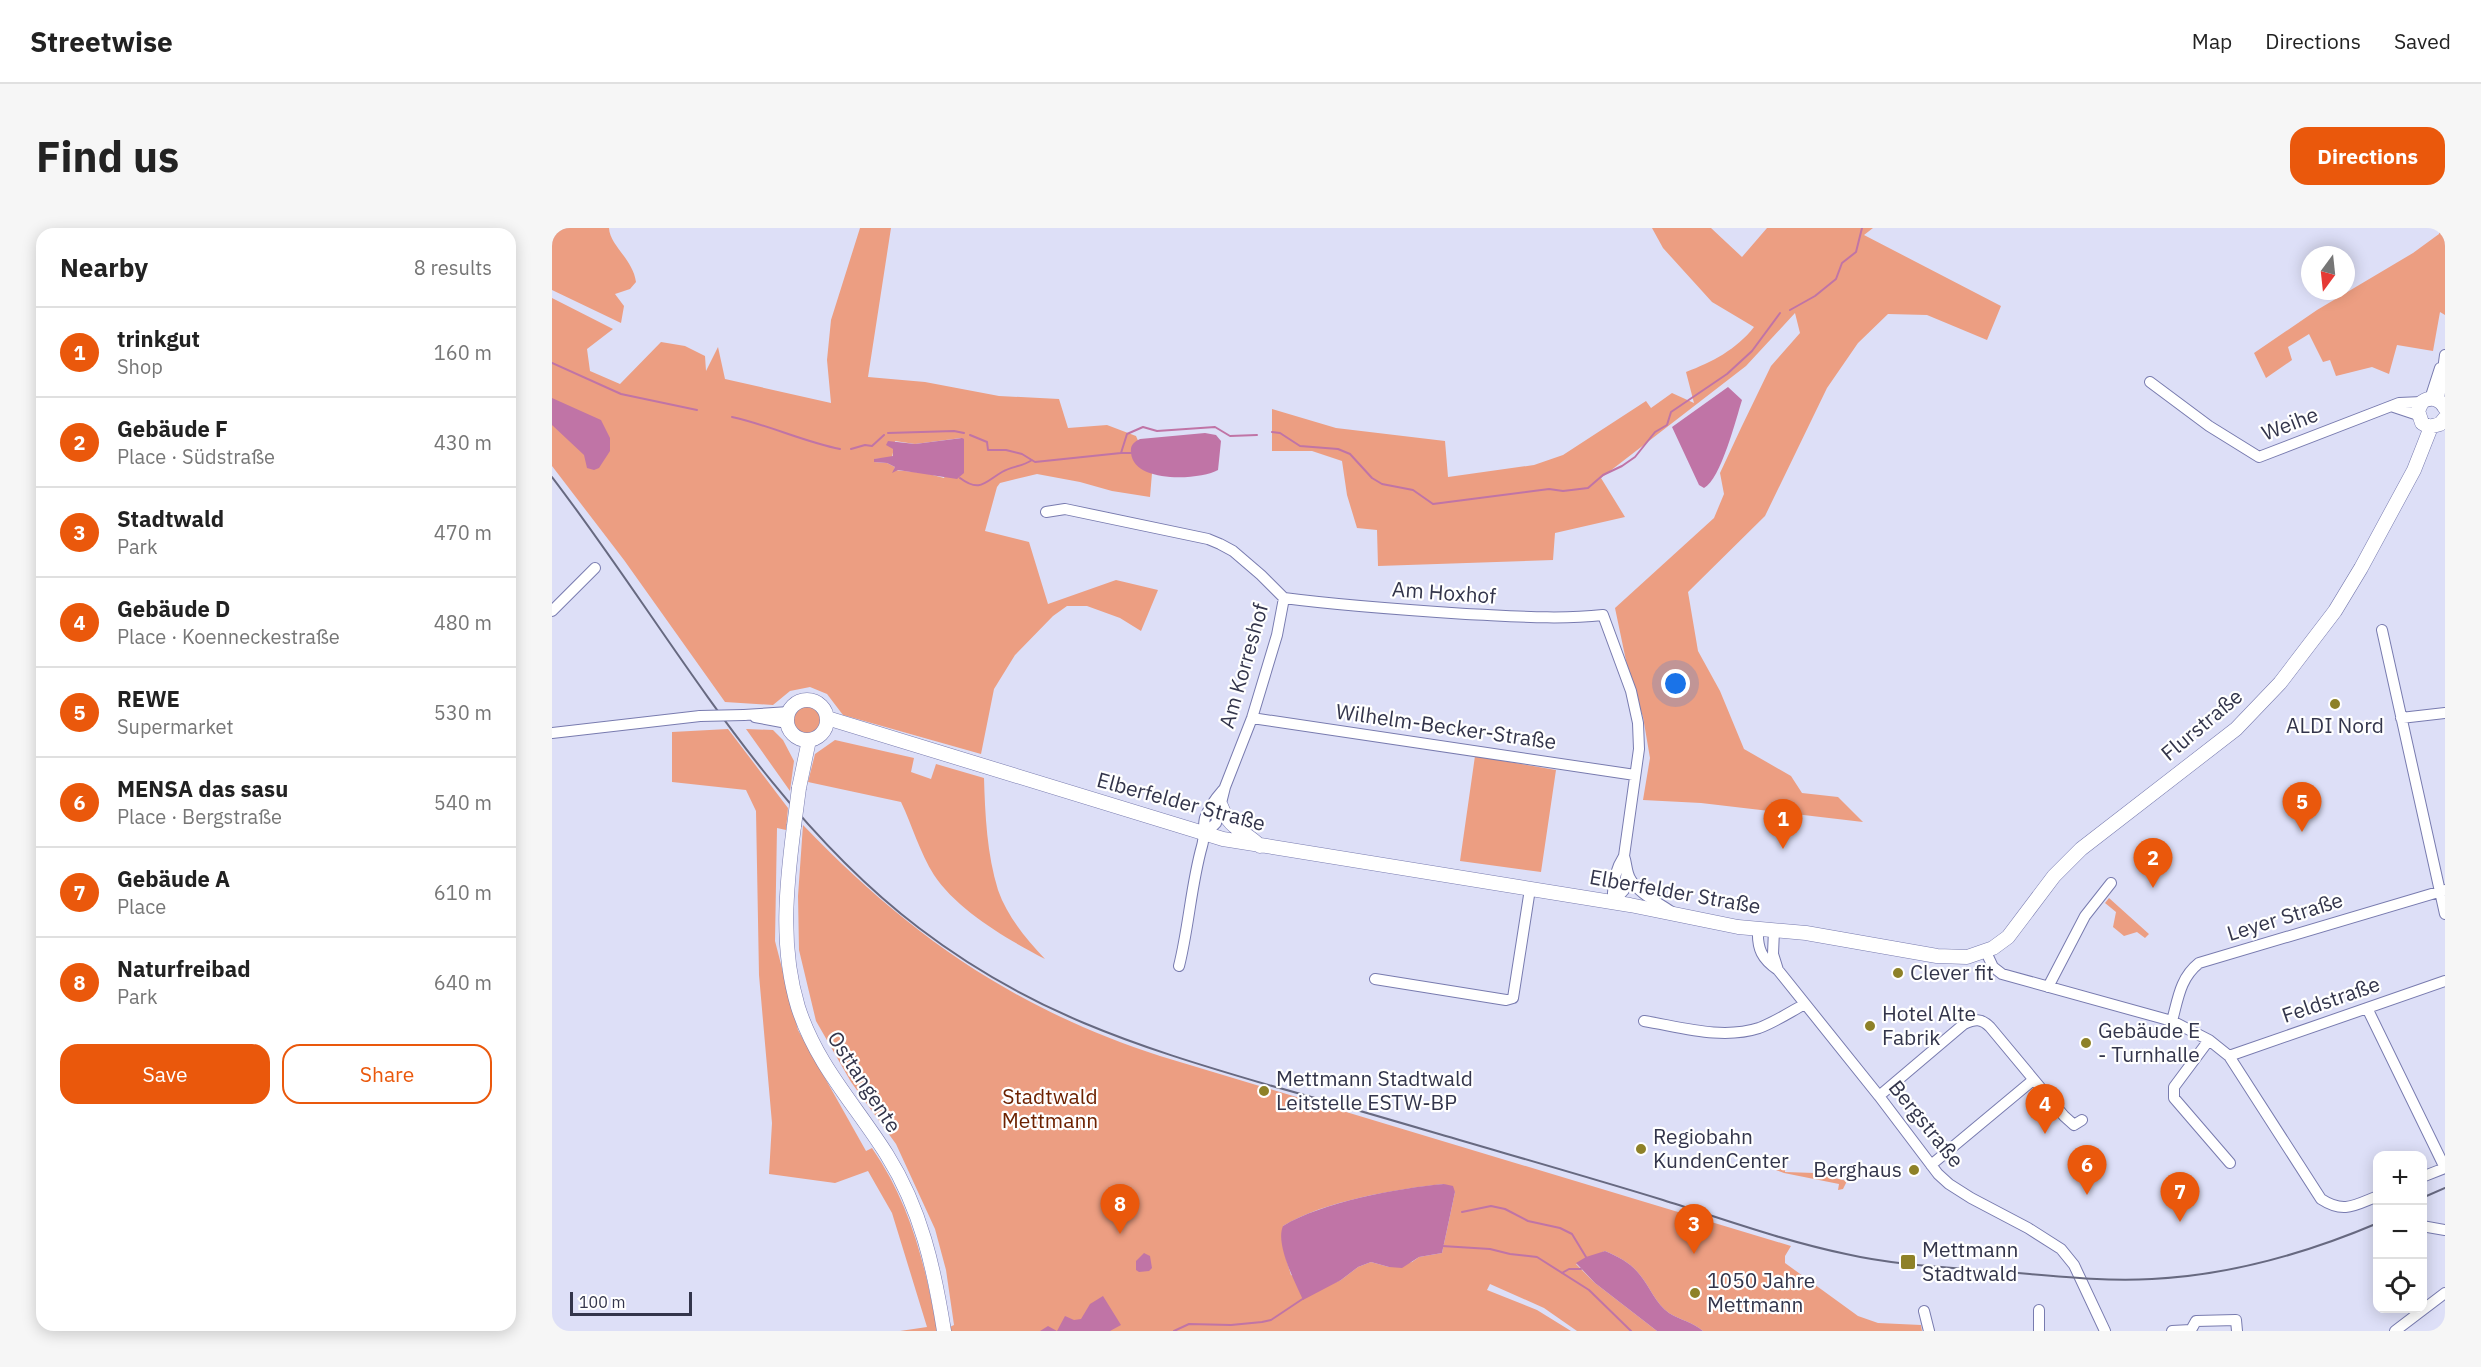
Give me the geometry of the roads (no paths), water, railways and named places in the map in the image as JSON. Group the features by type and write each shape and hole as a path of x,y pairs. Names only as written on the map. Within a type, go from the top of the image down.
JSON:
{"main road":[{"name":"Flurstraße","path":"1986,952 2013,932 2058,872 2081,849 2236,729 2273,691 2335,611 2402,492 2408,477 2409,462 2433,422 2418,408 2434,402"},
{"path":"812,701 820,706 826,724 818,737 804,740 792,734 788,718 798,702 812,701"},
{"name":"Elberfelder Straße","path":"826,724 870,733 1204,834 1260,846 1613,902 1728,926 1806,933 1937,956 1967,957 1986,952"},
{"name":"Osttangente","path":"804,740 786,896 785,934 790,976 798,1007 824,1066 881,1146 907,1192 927,1243 944,1331"},
{"path":"1221,806 1230,824 1235,829 1248,834 1260,846"}],"street":[{"path":"2434,402 2445,356"},
{"name":"Weihe","path":"2150,382 2209,426 2259,457 2399,403 2434,402"},
{"path":"2391,406 2433,422"},
{"name":"Am Korreshof","path":"1047,512 1065,509 1208,539 1233,551 1284,598 1277,635 1252,718 1225,787 1215,823 1204,834"},
{"path":"552,611 595,568"},
{"name":"Am Hoxhof","path":"1284,598 1345,606 1525,617 1578,618 1603,615 1631,691 1638,723 1639,749 1635,775"},
{"path":"2382,630 2442,890 2445,914"},
{"path":"2401,718 2445,713"},
{"path":"552,733 700,716 745,715 788,718"},
{"name":"Wilhelm-Becker-Straße","path":"1252,718 1635,775"},
{"path":"1635,775 1624,856 1627,871 1630,879 1643,893 1674,913"},
{"name":"Am Korreshof","path":"1204,834 1205,819 1214,801 1225,787"},
{"path":"1179,966 1197,860 1204,834"},
{"path":"1613,902 1612,887 1618,865 1624,856"},
{"path":"1613,902 1623,890 1627,871"},
{"path":"2048,987 2085,916 2111,883"},
{"path":"1375,978 1506,1000 1513,998 1530,889"},
{"name":"Leyer Straße","path":"2172,1021 2183,981 2188,972 2199,963 2442,890"},
{"name":"Bergstraße","path":"1758,930 1758,944 1762,956 1778,970 1931,1165 1949,1184 2061,1249 2074,1264 2105,1331"},
{"name":"Bergstraße","path":"1774,930 1773,954 1778,970"},
{"path":"1986,952 1993,966 2002,974 2172,1021 2209,1040 2229,1056 2321,1199 2337,1208 2346,1208 2373,1198"},
{"name":"Feldstraße","path":"2229,1056 2445,981"},
{"path":"1644,1021 1710,1033 1742,1032 1773,1022 1804,1004"},
{"path":"2367,1008 2445,1168 2427,1175"},
{"path":"1879,1096 1964,1024 1977,1019 1984,1021 1990,1027 2033,1080 2074,1125 2082,1120"},
{"path":"2209,1040 2174,1087 2173,1093 2174,1098 2230,1163"},
{"path":"1931,1165 2033,1080"},
{"path":"2427,1227 2445,1230"},
{"path":"2395,1331 2445,1293"},
{"path":"2039,1310 2039,1331"},
{"path":"1924,1311 1929,1331"},
{"path":"2172,1331 2191,1330 2196,1321 2236,1320 2236,1331"}],"waterway":[{"path":"1790,310 1815,296 1836,279 1842,263 1856,252 1862,228"},
{"path":"1272,432 1280,433 1300,446 1338,449 1350,454 1372,478 1382,484 1413,490 1433,504 1549,489 1563,491 1588,488 1603,475 1635,457 1655,432 1667,425 1671,412 1727,374 1752,351 1780,313"},
{"path":"552,363 621,394 697,410"},
{"path":"732,417 840,449"},
{"path":"970,435 987,442 988,450 1006,450 1022,454 1035,462 1121,453 1127,434 1143,427 1157,431 1215,427 1230,436 1257,435"},
{"path":"888,433 954,431 964,433"},
{"path":"851,449 865,445 872,446 884,435"},
{"path":"1121,453 1131,453"},
{"path":"960,478 973,485 978,485 1006,470 1032,460"},
{"path":"1462,1212 1491,1206 1505,1209 1528,1221 1560,1228 1572,1234 1586,1257"},
{"path":"1442,1246 1490,1249 1537,1257 1589,1290 1631,1331"},
{"path":"1562,1273 1569,1269 1581,1269"},
{"path":"1174,1331 1189,1324 1231,1325 1271,1320 1304,1298"}],"railway":[{"path":"552,477 721,716 813,829 864,881 919,928 1001,982 1085,1023 1127,1040 1217,1070 1607,1183 1777,1236 1823,1249 1882,1261 2072,1278 2112,1280 2181,1277 2267,1261 2323,1244 2373,1225"},
{"path":"2427,1196 2445,1188"}],"place":[{"name":"ALDI Nord","path":"2335,704"},
{"name":"REWE","path":"2302,832"},
{"name":"trinkgut","path":"1783,849"},
{"name":"Gebäude F","path":"2153,888"},
{"name":"Clever fit","path":"1898,973"},
{"name":"Hotel Alte Fabrik","path":"1870,1026"},
{"name":"Gebäude E - Turnhalle","path":"2086,1043"},
{"name":"Mettmann Stadtwald Leitstelle ESTW-BP","path":"1264,1091"},
{"name":"Gebäude D","path":"2045,1134"},
{"name":"Regiobahn KundenCenter","path":"1641,1149"},
{"name":"Berghaus","path":"1914,1170"},
{"name":"MENSA das sasu","path":"2087,1195"},
{"name":"Gebäude A","path":"2180,1222"},
{"name":"Naturfreibad","path":"1120,1234"},
{"name":"Stadtwald","path":"1694,1254"},
{"name":"Mettmann Stadtwald","path":"1908,1262"},
{"name":"1050 Jahre Mettmann","path":"1695,1293"}],"park label":[{"name":"Stadtwald Mettmann","path":"1050,1109"}]}
